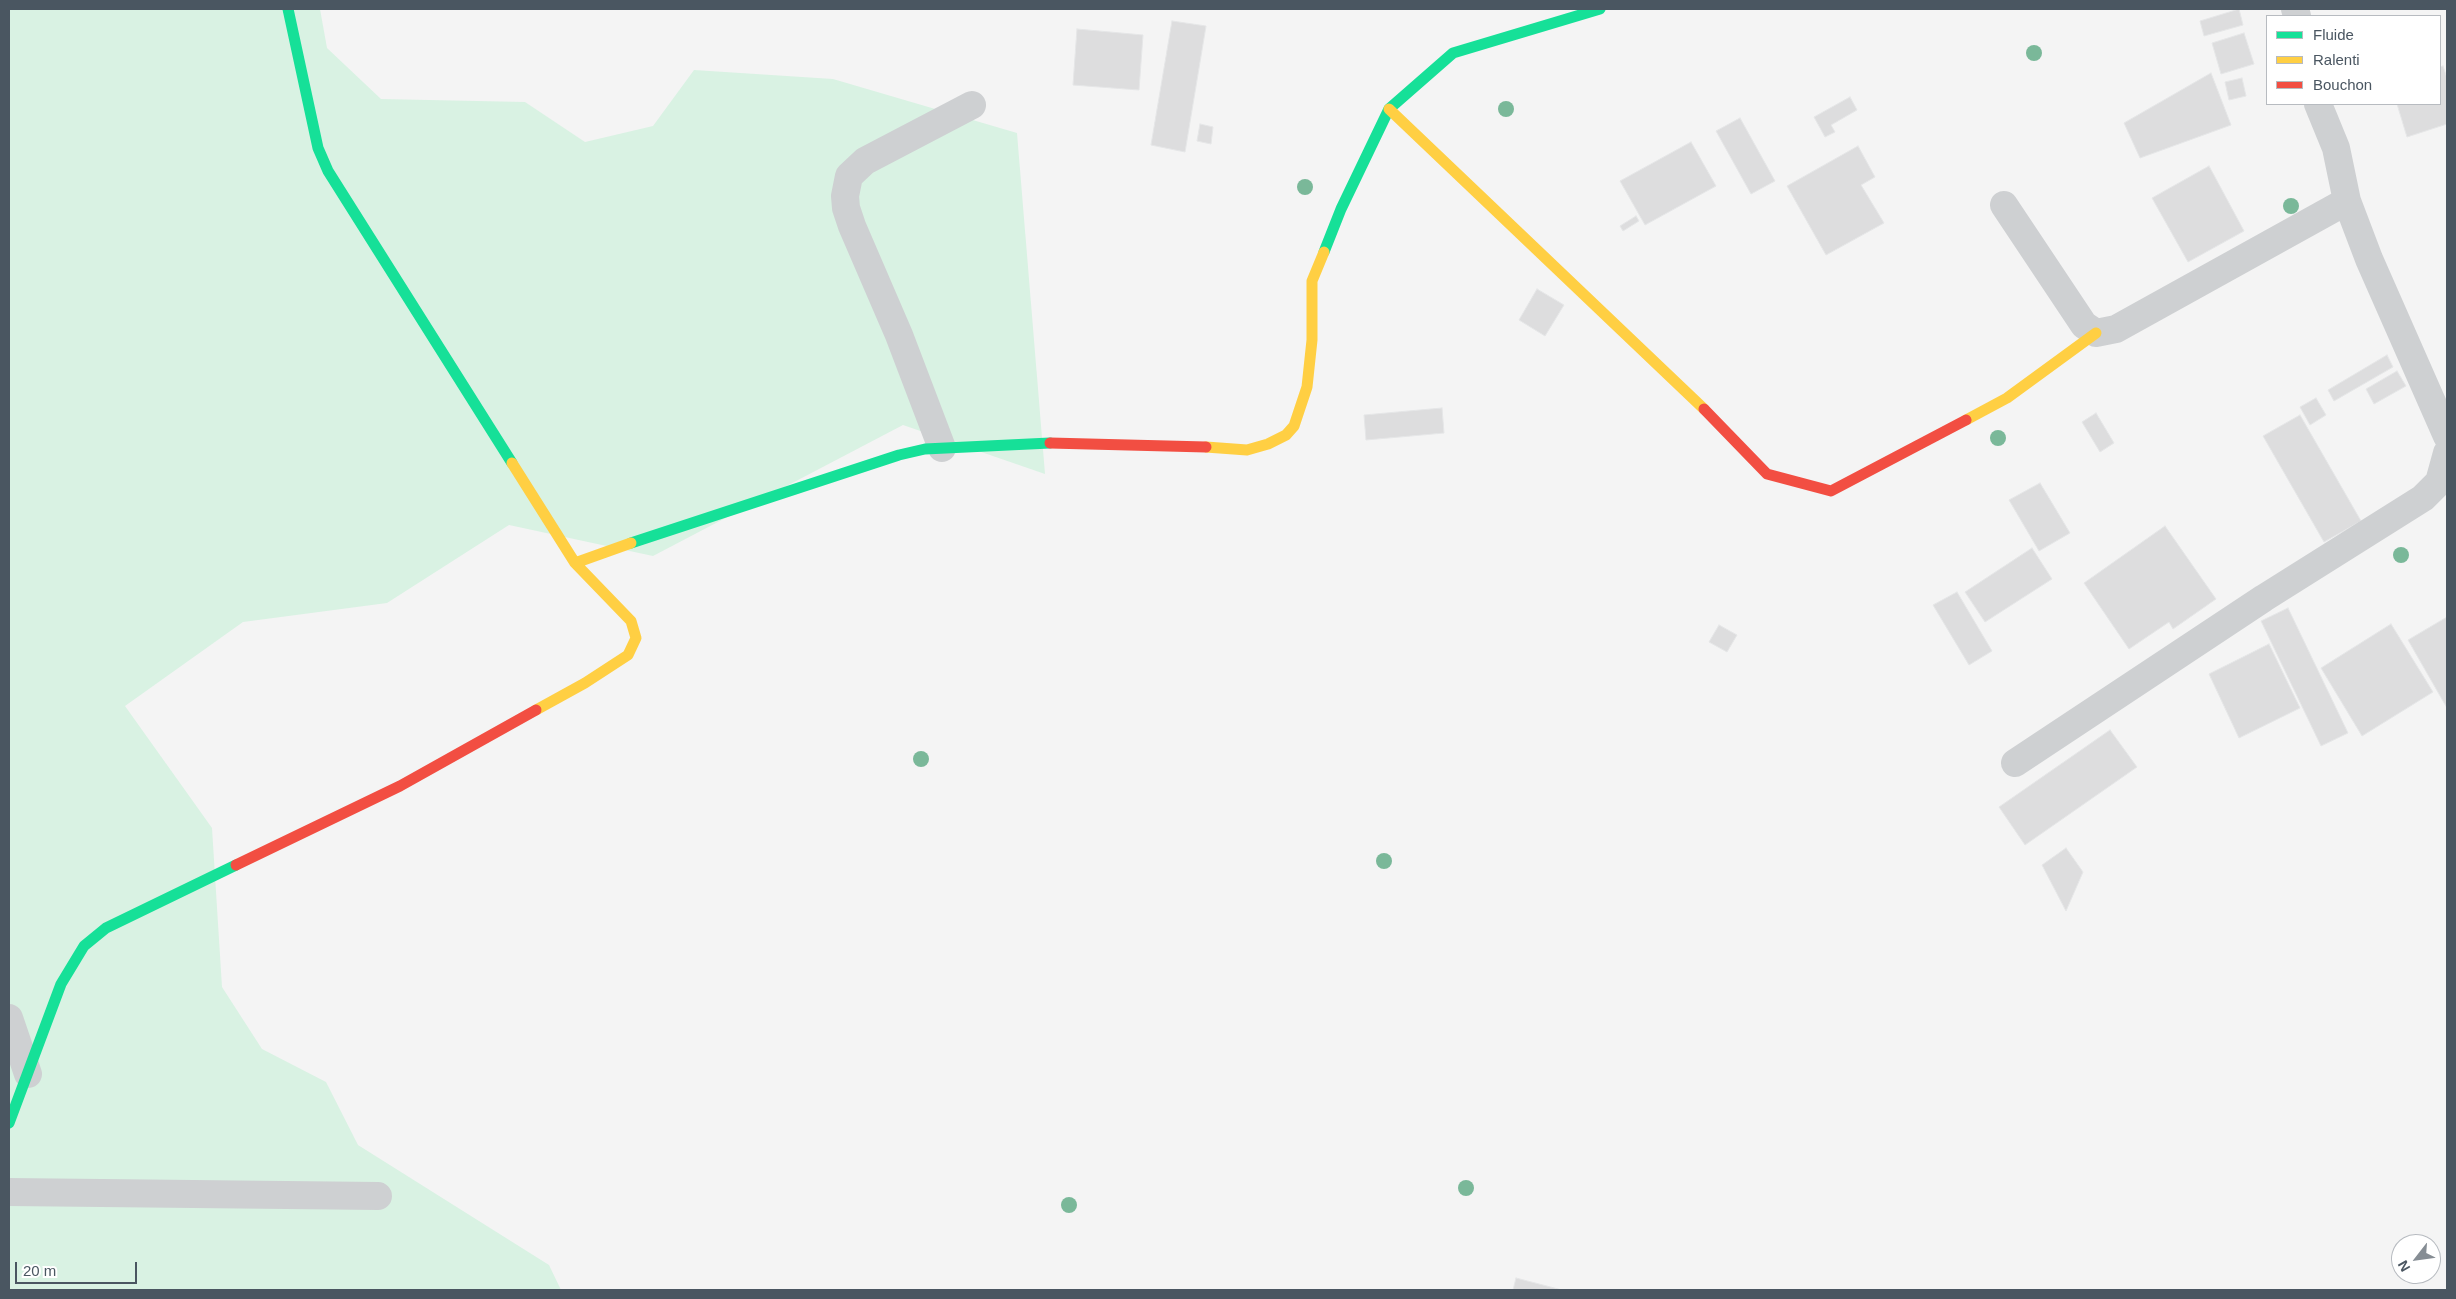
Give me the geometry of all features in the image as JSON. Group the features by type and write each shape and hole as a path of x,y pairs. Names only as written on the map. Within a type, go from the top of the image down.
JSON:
{"street":[{"path":"575,563 679,526 899,455 942,448 1021,443 1176,445 1247,450 1268,444 1286,435 1294,426 1308,387 1312,340 1312,281 1341,209 1389,109 1453,53 1600,9"},
{"path":"9,1123 61,984 84,946 106,928 400,786 585,683 628,655 636,638 631,621 575,563 328,170 318,148 288,10"},
{"path":"942,448 899,335 852,226 846,208 845,196 849,176 865,161 972,105"},
{"path":"2318,105 2336,148 2347,201 2369,259 2447,436"},
{"path":"1389,109 1684,388 1767,474 1831,491 2007,398 2096,333 2116,329 2347,201"},
{"path":"2004,205 2084,325 2096,333"},
{"path":"2015,763 2264,598 2423,498 2439,482 2447,453"},
{"path":"9,1018 28,1074"},
{"path":"9,1192 378,1196"}],"green space":[{"path":"9,9 320,9 327,48 381,99 525,102 585,142 653,126 694,70 833,79 1017,133 1045,474 903,425 653,556 509,525 387,603 243,622 125,706 212,828 222,987 262,1049 326,1082 358,1145 549,1265 561,1290 9,1290"}],"building":[{"path":"2239,9 2243,25 2204,36 2200,21"},
{"path":"1172,21 1206,26 1185,152 1151,145"},
{"path":"1077,29 1143,35 1139,90 1073,85"},
{"path":"2244,33 2254,64 2221,74 2212,43"},
{"path":"2443,66 2447,78 2447,124 2407,137 2397,105 2441,105 2441,67"},
{"path":"2211,73 2231,125 2140,158 2124,123"},
{"path":"2242,78 2246,96 2229,100 2225,82"},
{"path":"1850,97 1857,110 1831,125 1835,132 1825,137 1814,117"},
{"path":"1740,118 1775,181 1751,194 1716,131"},
{"path":"1200,124 1213,127 1211,144 1197,141"},
{"path":"1691,142 1716,186 1645,225 1620,181"},
{"path":"1858,146 1875,177 1861,185 1884,223 1826,255 1787,186"},
{"path":"2209,166 2244,231 2188,262 2152,198"},
{"path":"1636,216 1639,221 1623,231 1620,226"},
{"path":"1537,289 1564,305 1545,336 1519,320"},
{"path":"2387,355 2393,367 2334,401 2328,390"},
{"path":"2397,371 2406,386 2374,404 2366,389"},
{"path":"2316,398 2326,415 2310,425 2300,407"},
{"path":"1442,408 1444,433 1366,440 1364,415"},
{"path":"2096,413 2114,443 2100,452 2082,422"},
{"path":"2300,415 2361,521 2324,542 2263,436"},
{"path":"2040,483 2070,533 2039,551 2009,500"},
{"path":"2165,526 2216,599 2173,629 2169,622 2129,649 2084,583"},
{"path":"2032,548 2052,579 1985,622 1965,592"},
{"path":"1957,592 1992,651 1969,665 1933,605"},
{"path":"2288,608 2348,733 2321,746 2261,621"},
{"path":"2447,617 2447,708 2408,640"},
{"path":"2391,624 2433,692 2362,736 2321,668"},
{"path":"1719,625 1737,635 1727,652 1709,642"},
{"path":"2269,644 2300,708 2239,738 2209,674"},
{"path":"2110,730 2137,767 2025,845 1999,807"},
{"path":"2066,848 2083,872 2066,911 2042,865"},
{"path":"1516,1278 1562,1290 1513,1290"}],"traffic: fast":[{"path":"288,9 318,148 328,171 512,463"},
{"path":"1324,252 1341,209 1389,109 1453,53 1600,9"},
{"path":"631,543 899,455 925,449 1050,443"},
{"path":"9,1123 61,984 84,946 106,928 236,865"}],"traffic: slow":[{"path":"1389,109 1704,409"},
{"path":"1206,447 1247,450 1268,444 1286,435 1294,426 1307,387 1312,340 1312,281 1324,252"},
{"path":"1966,420 2007,398 2096,333"},
{"path":"512,463 575,563"},
{"path":"536,710 585,683 628,655 636,638 631,621 575,563 631,543"}],"traffic: jam":[{"path":"1704,409 1767,474 1831,491 1966,420"},
{"path":"1050,443 1206,447"},
{"path":"236,865 400,786 536,710"}]}
